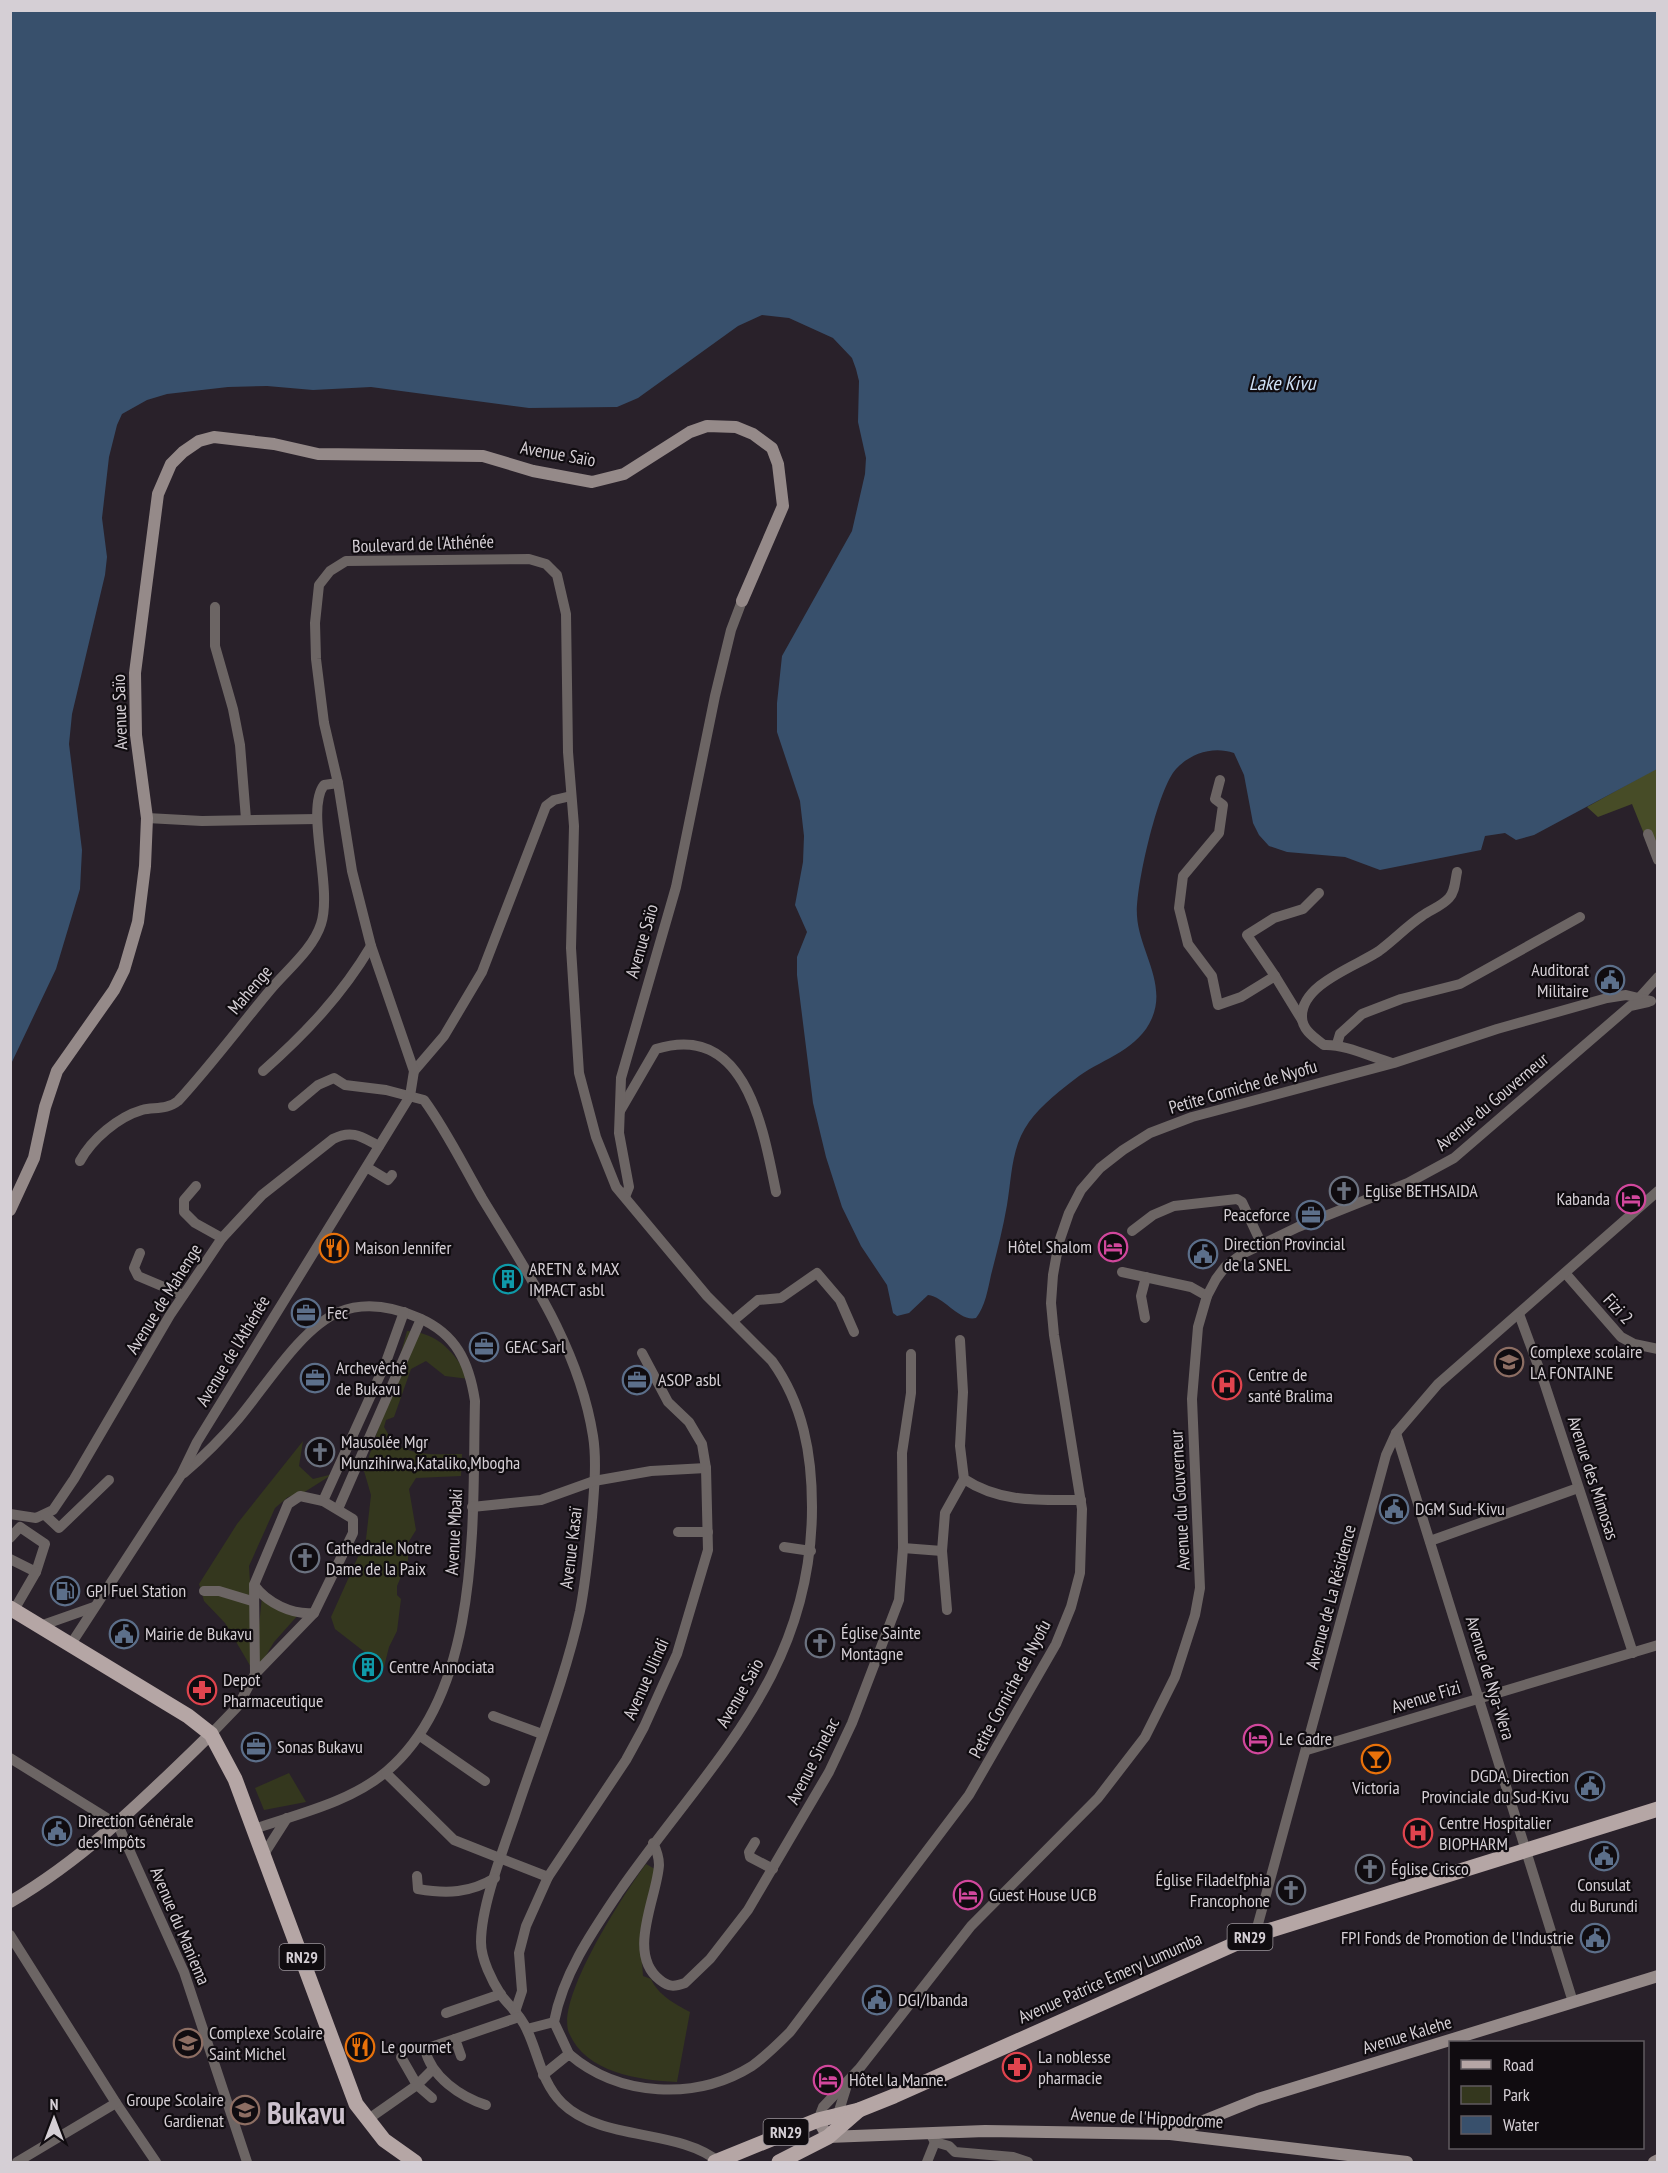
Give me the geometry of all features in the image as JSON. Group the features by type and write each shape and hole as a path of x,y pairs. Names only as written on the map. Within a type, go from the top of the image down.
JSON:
{"main road":[{"name":"RN29","path":"12,1609 172,1706 211,1734 235,1779 348,2086 367,2120 399,2153 415,2163"},
{"name":"Avenue Patrice Emery Lumumba","path":"779,2163 828,2137 840,2120 859,2110 975,2062 1255,1935 1658,1809"},
{"name":"Avenue Patrice Emery Lumumba","path":"717,2162 818,2120 840,2120"}],"street":[{"name":"Avenue Saïo","path":"10,1210 31,1167 45,1107 57,1071 114,990 131,950 143,891 147,818 134,696 150,540 163,477 171,464 199,441 214,437 274,444 318,454 483,456 533,471 592,482 624,474 690,432 707,426 736,427 753,434 772,448 778,464 783,506 731,630 715,696 676,887 621,1078 620,1141 629,1187 625,1197 688,1275 784,1378 803,1422 812,1489 811,1551 800,1606 760,1702 726,1752 653,1844 597,1924 570,1974 554,2022"},
{"name":"Boulevard de l'Athénée","path":"414,1071 370,946 352,870 338,783 324,723 316,659 315,623 319,585 330,571 346,561 529,559 546,564 557,575 563,593 574,826 571,948 579,1072 596,1137 615,1187 625,1197"},
{"path":"215,607 216,646 234,709 240,745 246,819"},
{"path":"1220,780 1215,799 1223,805 1220,833 1183,876 1179,908 1183,931 1188,944 1212,976 1218,1005 1241,997 1275,976"},
{"name":"Mahenge","path":"80,1161 92,1143 127,1116 144,1109 172,1106 178,1101 302,955 321,924 323,908 323,867 317,819 320,790 324,785 338,783"},
{"path":"414,1071 444,1036 482,972 546,806 554,800 571,796"},
{"path":"147,818 202,821 317,819"},
{"path":"1648,834 1658,860"},
{"path":"1302,1020 1307,1002 1331,977 1379,951 1422,915 1448,900 1452,894 1457,872"},
{"path":"1320,893 1303,909 1274,918 1247,935 1310,1033 1324,1045 1337,1044 1361,1055 1394,1063"},
{"path":"1337,1044 1340,1034 1362,1014 1401,999 1460,984 1580,917"},
{"path":"263,1071 298,1041 336,998 370,946"},
{"path":"1654,1002 1640,997 1658,977"},
{"name":"Petite Corniche de Nyofu","path":"569,2054 598,2074 635,2087 664,2089 703,2087 751,2066 790,2032 969,1795 1056,1644 1071,1607 1080,1573 1083,1540 1081,1500 1054,1335 1051,1303 1059,1242 1069,1213 1081,1190 1100,1168 1150,1133 1223,1107 1394,1063 1497,1029 1607,998 1640,997"},
{"name":"Avenue du Gouverneur","path":"818,2120 823,2107 848,2082 971,1926 1098,1797 1145,1737 1161,1707 1179,1666 1195,1615 1200,1588 1192,1399 1198,1327 1207,1296 1225,1267 1298,1227 1408,1183 1454,1158 1630,1006 1654,1002"},
{"path":"620,1111 656,1049 674,1043 690,1043 713,1051 739,1073 750,1092 776,1192"},
{"name":"Avenue de l'Athénée","path":"70,1644 181,1475 197,1442 237,1375 368,1168 410,1096 414,1071"},
{"path":"293,1106 318,1085 334,1078 345,1085 410,1096"},
{"name":"Avenue Kasaï","path":"410,1096 424,1100 432,1111 552,1315 576,1369 594,1438 594,1481 588,1556 580,1610 542,1734 500,1858 481,1943 484,1960 501,1994 527,2029 543,2076 564,2105 584,2118 674,2143 717,2162"},
{"name":"Avenue de Mahenge","path":"45,1515 53,1510 74,1479 183,1295 222,1238 262,1196 333,1139 345,1132 353,1133 379,1146"},
{"path":"368,1168 388,1180 392,1175"},
{"path":"196,1186 184,1200 184,1212 195,1223 222,1238"},
{"path":"1519,1314 1658,1191"},
{"path":"1132,1231 1153,1215 1174,1206 1237,1198 1242,1202 1262,1245"},
{"path":"140,1253 134,1268 138,1276 183,1295"},
{"path":"1122,1272 1191,1287 1207,1296"},
{"path":"733,1321 758,1300 781,1298 818,1273 840,1300 854,1332"},
{"name":"Fizi 2","path":"1566,1274 1621,1337 1634,1344 1658,1348"},
{"path":"1145,1318 1141,1296 1146,1277"},
{"name":"Avenue Mbaki","path":"181,1475 207,1454 296,1348 324,1320 352,1308 370,1306 404,1312 445,1332 456,1345 472,1381 475,1401 466,1606 453,1659 436,1705 420,1736 386,1773 333,1802 254,1829"},
{"path":"323,1502 386,1362 404,1312"},
{"name":"Avenue de La Résidence","path":"1255,1935 1386,1455 1396,1433 1438,1384 1519,1314"},
{"name":"Avenue des Mimosas","path":"1519,1314 1633,1653"},
{"path":"338,1509 374,1422 421,1319"},
{"path":"947,1610 942,1551 945,1513 964,1479 960,1446 963,1392 960,1340"},
{"name":"Avenue Ulindi","path":"517,2013 522,1991 521,1941 548,1877 626,1760 677,1654 702,1579 708,1550 706,1468 697,1433 668,1402 642,1353"},
{"name":"Avenue Sinelac","path":"653,1844 658,1853 659,1864 646,1922 648,1964 654,1975 666,1984 675,1987 693,1975 732,1933 773,1869 829,1772 852,1723 899,1600 903,1548 902,1453 911,1392 911,1354"},
{"path":"386,1362 400,1367"},
{"path":"362,1417 374,1422"},
{"name":"Avenue de Nya-Wera","path":"1396,1433 1573,2002"},
{"path":"472,1507 541,1500 594,1481 651,1472 706,1468"},
{"path":"964,1479 976,1488 1006,1498 1081,1500"},
{"path":"10,1514 26,1518 45,1515 59,1528 109,1480"},
{"path":"1430,1541 1578,1488"},
{"path":"10,1902 51,1875 118,1825 238,1706 255,1674 314,1613 353,1533 352,1519 323,1502 300,1497 288,1504 254,1585 252,1601 255,1674"},
{"path":"10,1538 20,1527 44,1542 36,1572 12,1609"},
{"path":"678,1532 708,1532"},
{"path":"784,1547 811,1551"},
{"path":"903,1548 942,1551"},
{"path":"10,1559 36,1572"},
{"path":"254,1585 262,1596 300,1614 314,1613"},
{"path":"204,1591 219,1591 252,1601"},
{"path":"40,1626 94,1607"},
{"name":"Avenue Fizi","path":"1307,1750 1658,1645"},
{"path":"493,1716 542,1734"},
{"path":"420,1736 485,1781"},
{"path":"10,1758 118,1825"},
{"path":"386,1773 454,1840 548,1877"},
{"path":"264,1854 287,1818"},
{"name":"Avenue du Maniema","path":"118,1825 184,1972 247,2163"},
{"path":"755,1842 749,1852 750,1857 773,1869"},
{"path":"417,1876 418,1889 461,1892 476,1889 495,1878"},
{"path":"10,1935 156,2163"},
{"name":"Avenue Kalehe","path":"1170,2134 1258,2099 1658,1976"},
{"path":"446,2013 501,1994"},
{"path":"486,2105 465,2096 432,2070 425,2049 517,2013"},
{"path":"527,2029 554,2022 569,2054 543,2076"},
{"path":"455,2039 461,2056"},
{"path":"401,2057 417,2085 432,2098"},
{"path":"367,2120 417,2085 432,2070"},
{"path":"840,2120 848,2082"},
{"path":"17,2163 116,2103"},
{"path":"818,2120 828,2137"},
{"name":"Avenue de l'Hippodrome","path":"840,2120 884,2134"},
{"name":"Avenue de l'Hippodrome","path":"828,2137 884,2134 932,2138 1063,2131 1170,2134 1407,2163"},
{"path":"927,2163 932,2138 968,2155 1013,2157 1028,2163"}],"green space":[{"path":"1657,768 1657,866 1632,804 1598,817 1587,807"},
{"path":"407,1331 428,1335 445,1346 469,1379 445,1376 426,1361 411,1369 394,1417 386,1420 384,1427 394,1441 410,1451 427,1454 462,1454 461,1476 416,1478 409,1489 416,1530 408,1543 408,1560 397,1586 397,1595 401,1599 397,1631 389,1647 384,1667 335,1629 331,1617 366,1539 371,1495 364,1471 387,1403"},
{"path":"303,1441 299,1466 313,1479 333,1474 303,1493 288,1497 275,1508 249,1566 255,1667 262,1596 299,1614 274,1642 255,1674 225,1623 204,1601 199,1584 237,1524"},
{"path":"289,1773 306,1802 264,1810 255,1788"},
{"path":"646,1864 655,1869 640,1933 643,1976 651,1979 658,1990 690,2012 677,2082 631,2076 601,2066 577,2047 569,2033 567,2017 572,1996 582,1972 594,1946 623,1897"}],"water":[{"name":"Lake Kivu","path":"11,10 1657,11 1657,769 1534,835 1516,840 1505,833 1485,836 1481,850 1380,870 1345,857 1287,852 1269,846 1259,835 1253,823 1244,775 1234,753 1218,750 1203,752 1182,763 1169,780 1155,816 1137,902 1139,929 1156,992 1156,1005 1152,1018 1139,1038 1079,1076 1034,1116 1023,1132 1015,1152 1005,1214 987,1292 982,1309 976,1318 964,1316 928,1295 909,1313 897,1316 893,1313 887,1285 861,1246 842,1207 826,1157 813,1103 797,975 797,957 807,932 795,905 803,862 804,836 800,801 777,732 777,703 782,656 852,531 865,474 866,458 858,422 859,381 852,358 833,338 789,318 762,315 738,326 638,398 617,407 529,408 371,387 313,390 267,386 228,387 167,394 147,400 122,414 109,457 102,518 107,557 105,575 72,714 69,744 82,850 80,889 56,969 11,1064"}],"place":[{"name":"Auditorat Militaire","path":"1610,980"},
{"name":"Eglise BETHSAIDA","path":"1344,1191"},
{"name":"Kabanda","path":"1631,1199"},
{"name":"Peaceforce","path":"1311,1215"},
{"name":"Hôtel Shalom","path":"1113,1247"},
{"name":"Maison Jennifer","path":"334,1248"},
{"name":"Direction Provincial de la SNEL","path":"1203,1254"},
{"name":"ARETN & MAX IMPACT asbl","path":"508,1279"},
{"name":"Fec","path":"306,1313"},
{"name":"GEAC Sarl","path":"484,1347"},
{"name":"Complexe scolaire LA FONTAINE","path":"1509,1362"},
{"name":"Archevêché de Bukavu","path":"315,1378"},
{"name":"ASOP asbl","path":"637,1380"},
{"name":"Centre de santé Bralima","path":"1227,1385"},
{"name":"Mausolée Mgr Munzihirwa,Kataliko,Mbogha","path":"320,1452"},
{"name":"DGM Sud-Kivu","path":"1394,1509"},
{"name":"Cathedrale Notre Dame de la Paix","path":"305,1558"},
{"name":"GPI Fuel Station","path":"65,1591"},
{"name":"Mairie de Bukavu","path":"124,1634"},
{"name":"Église Sainte Montagne","path":"820,1643"},
{"name":"Centre Annociata","path":"368,1667"},
{"name":"Depot Pharmaceutique","path":"202,1690"},
{"name":"Le Cadre","path":"1258,1739"},
{"name":"Sonas Bukavu","path":"256,1747"},
{"name":"Victoria","path":"1376,1759"},
{"name":"DGDA, Direction Provinciale du Sud-Kivu","path":"1590,1786"},
{"name":"Direction Générale des Impôts","path":"57,1831"},
{"name":"Centre Hospitalier BIOPHARM","path":"1418,1833"},
{"name":"Consulat du Burundi","path":"1604,1856"},
{"name":"Église Crisco","path":"1370,1869"},
{"name":"Église Filadelfphia Francophone","path":"1291,1890"},
{"name":"Guest House UCB","path":"968,1895"},
{"name":"FPI Fonds de Promotion de l'Industrie","path":"1595,1938"},
{"name":"DGI/Ibanda","path":"877,2000"},
{"name":"Complexe Scolaire Saint Michel","path":"188,2043"},
{"name":"Le gourmet","path":"360,2047"},
{"name":"La noblesse pharmacie","path":"1017,2067"},
{"name":"Hôtel la Manne.","path":"828,2080"},
{"name":"Groupe Scolaire Gardienat","path":"245,2110"}],"district":[{"name":"Bukavu","path":"306,2114"}]}
